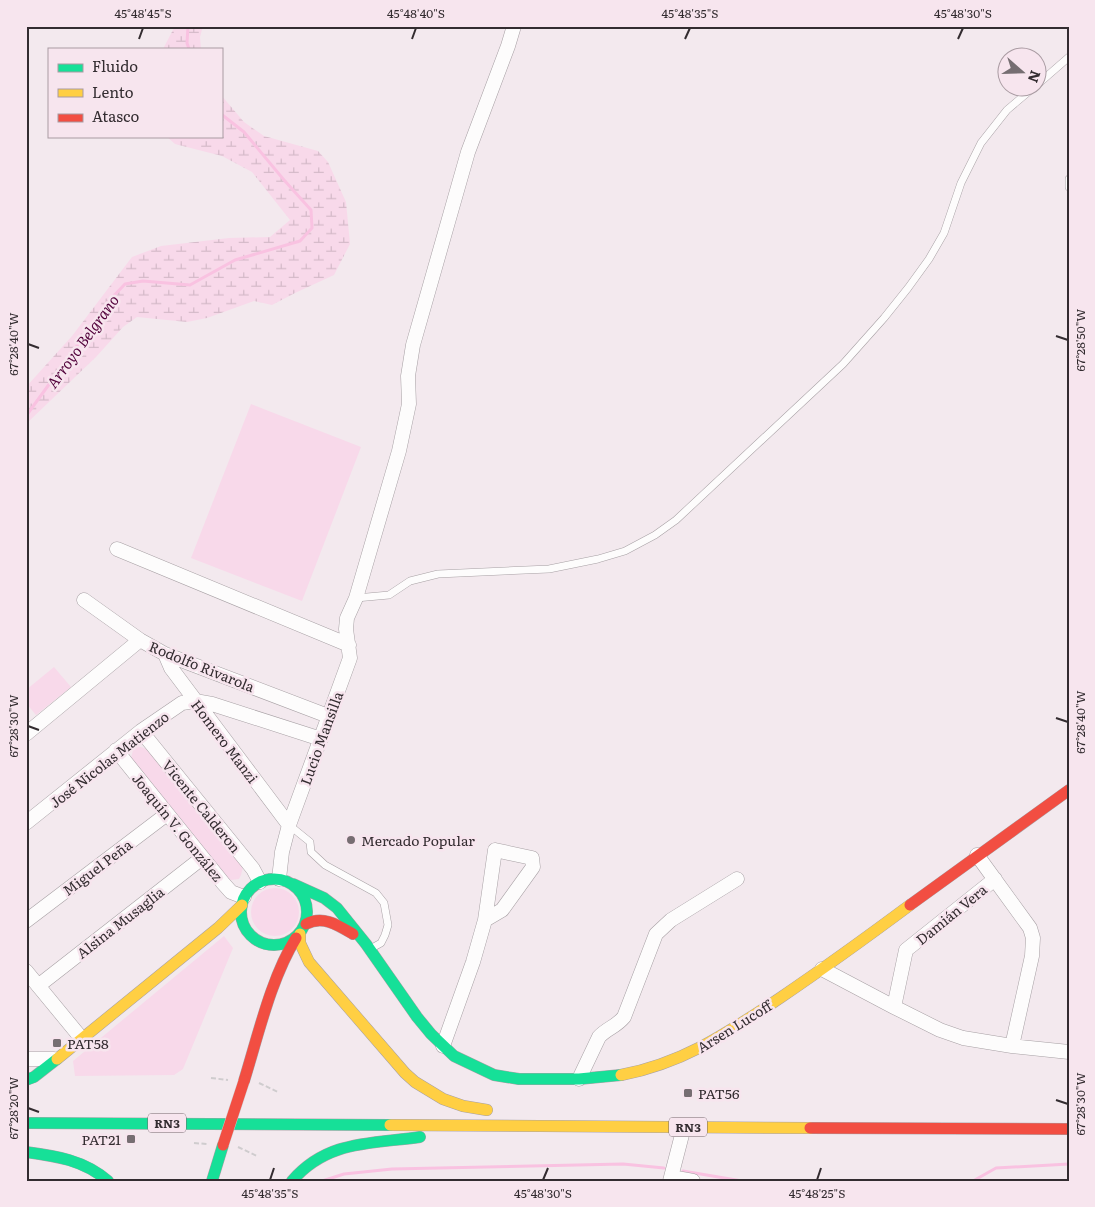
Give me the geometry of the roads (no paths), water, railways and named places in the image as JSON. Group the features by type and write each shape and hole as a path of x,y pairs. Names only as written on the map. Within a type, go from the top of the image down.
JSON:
{"main road":[{"name":"Arsen Lucoff","path":"294,884 324,898 338,908 368,946 417,1017 443,1046 465,1062 494,1075 520,1080 579,1079 635,1072 684,1056 721,1037 822,970 977,855 1069,790"},
{"path":"26,1080 34,1077 57,1059 218,928 254,886 272,878 294,884 306,902 308,913 300,932 288,951 272,993 248,1080 227,1144 212,1181"},
{"path":"243,901 241,915 243,925 256,940 264,954"},
{"name":"Arsen Lucoff","path":"300,932 308,922 318,920 330,921 368,946"},
{"path":"256,940 276,945 286,943 300,932"},
{"path":"300,932 300,943 310,962 417,1085 450,1103 468,1108 492,1110 441,1110"},
{"path":"269,969 272,993"},
{"path":"218,1109 247,1109"},
{"name":"RN3","path":"26,1123 510,1124 1069,1129"},
{"path":"292,1181 317,1159 336,1150 510,1124"},
{"path":"26,1152 72,1160 88,1166 108,1181"}],"street":[{"name":"Lucio Mansilla","path":"279,879 282,852 289,825 350,658 346,629 347,618 356,598 399,451 409,404 408,376 413,345 468,152 514,26"},
{"path":"117,549 349,645"},
{"name":"Rodolfo Rivarola","path":"84,600 140,640 165,654 328,716"},
{"path":"26,734 140,640"},
{"name":"Homero Manzi","path":"165,654 172,668 195,701 289,825"},
{"name":"Rodolfo Rivarola","path":"195,701 228,708 321,739"},
{"name":"José Nicolas Matienzo","path":"26,823 141,731 182,703 195,701"},
{"name":"Vicente Calderon","path":"141,731 253,868 260,882"},
{"name":"Joaquín V. González","path":"116,750 227,888 243,901"},
{"name":"Miguel Peña","path":"26,921 167,814"},
{"path":"443,1046 473,962 484,920 496,850 532,858 533,867 502,910 484,920"},
{"path":"977,855 1030,928 1033,938 1032,956 1012,1046"},
{"name":"Alsina Musaglia","path":"38,986 202,858"},
{"path":"579,1079 599,1036 618,1024 624,1017 656,934 671,920 737,879"},
{"name":"Damián Vera","path":"894,1008 906,950 995,879"},
{"path":"822,970 894,1008 940,1030 963,1038 1012,1046 1069,1052"},
{"path":"26,971 82,1039"},
{"path":"26,1059 57,1059"},
{"path":"684,1127 671,1179 693,1181"}],"lane":[{"path":"1048,75 1069,57"},
{"path":"356,598 389,595 410,581 438,574 549,569 598,559 624,551 655,535 676,520 843,364 890,310 929,259 944,233 961,183 981,143 1007,110 1021,98"},
{"path":"1069,179 1069,188"},
{"path":"289,825 310,842 311,852 325,865 376,894 384,903 388,925 385,935 380,942 368,946"}],"waterway":[{"name":"Arroyo Belgrano","path":"188,26 187,43 189,48"},
{"name":"Arroyo Belgrano","path":"26,416 93,324 105,312 105,305 125,284 143,281 190,285 235,260 300,241 312,228 311,210 244,132 222,115"},
{"path":"322,1181 344,1174 392,1169 623,1164 664,1168"},
{"path":"973,1181 996,1168 1069,1164"},
{"path":"683,1171 742,1181"}],"place":[{"name":"Mercado Popular","path":"351,840"},
{"name":"PAT58","path":"57,1043"},
{"name":"PAT56","path":"688,1093"},
{"name":"PAT21","path":"131,1139"}]}
